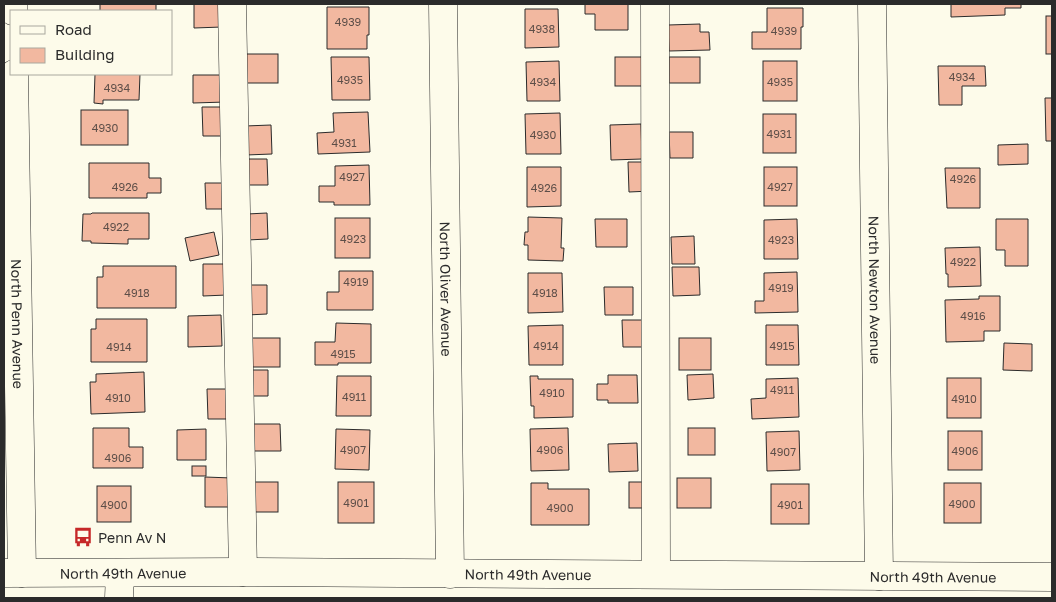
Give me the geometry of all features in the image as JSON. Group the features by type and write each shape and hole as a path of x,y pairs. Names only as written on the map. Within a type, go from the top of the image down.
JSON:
{"street":[{"path":"232,4 243,572"},
{"name":"North Oliver Avenue","path":"443,4 450,574"},
{"path":"655,4 656,574"},
{"name":"North Newton Avenue","path":"872,4 879,576"},
{"name":"North Penn Avenue","path":"13,573 14,75"},
{"name":"North 49th Avenue","path":"13,573 119,586 243,572 1052,577"}],"building":[{"path":"100,4 156,4 156,10 100,10"},
{"path":"194,4 222,4 222,27 194,28"},
{"path":"585,4 628,4 628,30 595,30 595,14 585,14"},
{"path":"951,4 1021,4 1021,8 1005,8 1005,15 951,17"},
{"path":"327,7 369,7 367,49 327,49"},
{"path":"767,8 803,8 801,49 752,49 752,32 767,32"},
{"path":"525,9 558,9 559,47 525,48"},
{"path":"1046,16 1052,16 1052,54 1046,54"},
{"path":"700,24 700,32 709,32 710,50 669,51 668,25"},
{"path":"243,54 278,54 278,83 243,83"},
{"path":"331,57 369,57 370,100 332,100"},
{"path":"615,57 648,57 648,86 615,86"},
{"path":"669,57 700,57 700,83 669,83"},
{"path":"559,61 560,101 527,101 526,62"},
{"path":"763,61 797,61 797,101 763,101"},
{"path":"938,66 985,66 986,86 962,86 962,105 939,105"},
{"path":"95,75 140,75 139,100 103,100 103,104 94,103"},
{"path":"193,75 225,75 226,102 193,103"},
{"path":"1045,98 1052,98 1052,141 1046,141"},
{"path":"202,107 224,107 225,136 203,136"},
{"path":"81,110 128,110 128,145 81,145"},
{"path":"368,112 370,152 318,154 317,133 334,132 333,113"},
{"path":"560,113 561,154 526,154 525,114"},
{"path":"763,114 796,114 796,153 763,153"},
{"path":"641,124 642,159 611,160 610,125"},
{"path":"271,125 272,154 246,155 245,126"},
{"path":"669,132 693,132 693,158 670,158"},
{"path":"1028,144 1028,164 998,165 998,145"},
{"path":"244,159 267,159 268,185 245,185"},
{"path":"628,162 650,162 651,191 629,192"},
{"path":"89,163 149,163 149,178 161,178 161,193 147,193 147,198 89,198"},
{"path":"369,165 370,205 334,205 334,202 319,202 319,186 335,186 335,166"},
{"path":"527,167 561,167 561,206 527,207"},
{"path":"764,167 797,167 797,206 764,206"},
{"path":"945,168 980,168 980,208 947,208"},
{"path":"205,183 225,183 226,209 206,209"},
{"path":"149,213 149,239 128,239 128,244 82,241 83,214"},
{"path":"267,213 268,239 247,240 247,214"},
{"path":"528,217 562,218 561,248 564,248 563,261 528,260 528,245 524,245 525,232 528,232"},
{"path":"335,218 370,218 370,258 335,258"},
{"path":"595,219 627,219 627,247 596,247"},
{"path":"797,219 798,259 764,259 764,220"},
{"path":"996,219 1028,219 1028,266 1005,266 1005,250 996,250"},
{"path":"214,232 219,255 190,261 185,238"},
{"path":"694,236 695,264 672,264 671,237"},
{"path":"980,247 981,286 948,287 945,248"},
{"path":"203,264 227,264 227,295 203,296"},
{"path":"103,266 176,266 176,308 97,308 97,277 103,277"},
{"path":"672,267 699,267 700,295 673,296"},
{"path":"339,271 373,271 373,310 327,310 327,292 339,292"},
{"path":"797,272 798,312 755,313 755,301 764,301 764,273"},
{"path":"528,273 562,273 563,312 528,313"},
{"path":"247,285 267,285 267,314 247,315"},
{"path":"604,287 633,287 633,315 605,315"},
{"path":"979,296 1000,296 1000,331 984,331 984,341 946,342 945,300 979,299"},
{"path":"221,315 222,346 188,347 188,316"},
{"path":"96,319 147,319 147,362 91,362 91,329 96,329"},
{"path":"622,320 652,320 652,347 623,347"},
{"path":"336,323 371,324 371,363 315,365 315,342 335,342"},
{"path":"563,325 563,365 529,365 528,326"},
{"path":"766,325 798,325 799,365 766,365"},
{"path":"247,338 280,338 280,367 247,367"},
{"path":"679,338 711,338 711,370 679,370"},
{"path":"1004,343 1032,344 1032,371 1003,370"},
{"path":"249,370 268,370 268,396 248,396"},
{"path":"144,372 145,412 91,414 90,382 96,382 96,374"},
{"path":"713,374 714,398 688,400 687,375"},
{"path":"608,375 637,375 638,403 608,403 608,400 597,400 597,384 608,384"},
{"path":"337,376 371,376 371,416 336,416"},
{"path":"530,376 538,376 538,379 573,379 573,417 534,418 534,406 531,406"},
{"path":"798,378 799,417 752,419 751,399 766,398 766,379"},
{"path":"947,378 981,378 981,418 947,418"},
{"path":"207,389 230,389 231,419 208,419"},
{"path":"250,424 280,424 281,451 250,451"},
{"path":"93,428 129,428 129,447 143,447 143,468 93,468"},
{"path":"568,428 569,470 531,471 530,429"},
{"path":"688,428 715,428 715,455 688,455"},
{"path":"206,429 206,460 177,460 177,430"},
{"path":"336,429 370,430 369,470 335,469"},
{"path":"799,431 800,470 767,471 766,432"},
{"path":"948,431 982,431 982,470 948,470"},
{"path":"637,443 638,471 609,472 608,444"},
{"path":"192,466 206,466 206,476 192,476"},
{"path":"205,477 232,478 232,507 205,507"},
{"path":"677,478 711,478 711,508 677,508"},
{"path":"250,482 278,482 278,512 250,512"},
{"path":"338,482 374,482 374,523 338,523"},
{"path":"629,482 655,482 655,508 629,508"},
{"path":"531,483 548,483 548,489 589,489 589,525 531,525"},
{"path":"944,483 981,483 981,523 944,523"},
{"path":"771,484 809,484 809,524 771,524"},
{"path":"97,486 131,486 131,522 97,522"}],"place":[{"name":"Penn Av N","path":"83,537"}]}
